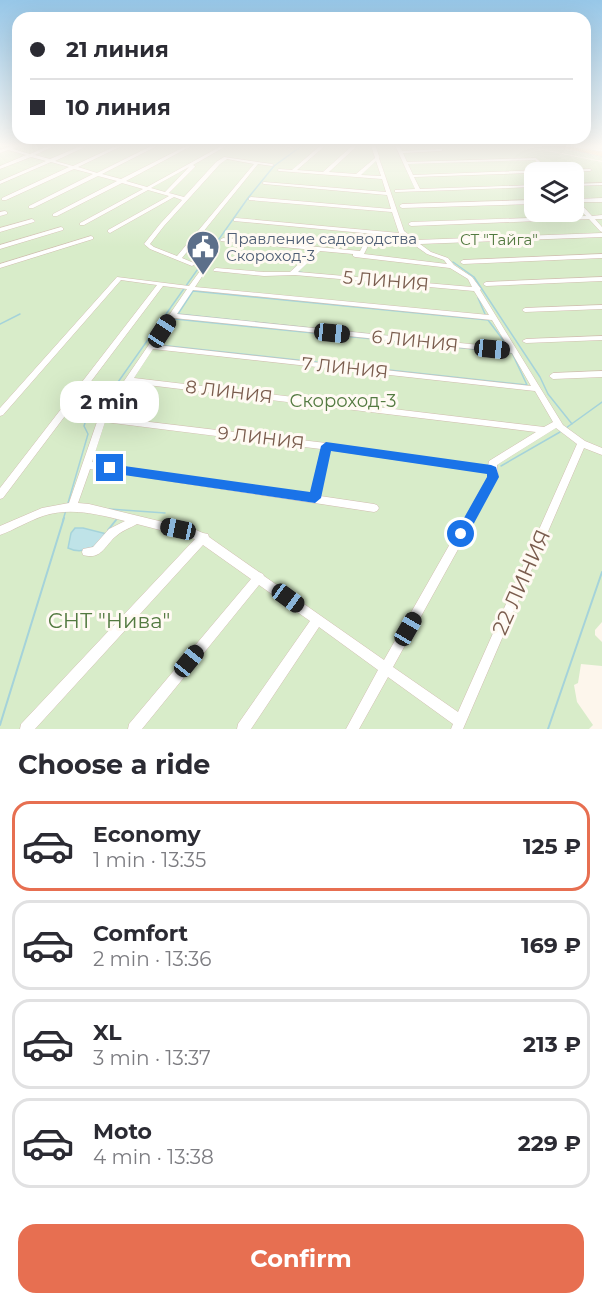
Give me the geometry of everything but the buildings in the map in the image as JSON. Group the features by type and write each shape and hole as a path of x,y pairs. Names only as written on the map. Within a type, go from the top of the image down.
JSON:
{"street":[{"path":"4,199 47,179"},
{"path":"31,207 86,179"},
{"path":"114,179 185,199"},
{"path":"55,215 125,179"},
{"path":"82,224 162,179"},
{"path":"165,194 180,179"},
{"path":"192,264 147,244 204,179"},
{"path":"179,258 244,179"},
{"path":"383,179 399,227 405,235 429,253 446,259 470,278 560,427 582,443 602,453"},
{"path":"413,179 418,190"},
{"path":"264,183 388,194"},
{"path":"584,185 602,184"},
{"path":"398,191 524,186"},
{"path":"110,231 173,196"},
{"path":"251,199 393,211"},
{"path":"584,200 602,200"},
{"path":"402,206 524,202"},
{"path":"584,211 602,230"},
{"path":"411,224 602,217"},
{"path":"237,220 405,235"},
{"path":"0,230 32,221"},
{"path":"0,247 61,229"},
{"path":"294,273 318,250 362,253 369,237 379,234"},
{"path":"414,242 602,235"},
{"path":"0,266 91,238"},
{"path":"223,240 452,266"},
{"path":"463,262 602,256"},
{"name":"5 ЛИНИЯ","path":"216,270 264,274 294,273 478,289"},
{"path":"70,506 87,465 102,419 173,316 186,288 202,272"},
{"path":"0,413 119,278 186,288 495,318"},
{"path":"486,284 602,279"},
{"path":"0,495 161,284"},
{"path":"525,310 602,308"},
{"name":"6 ЛИНИЯ","path":"173,316 515,351"},
{"path":"526,341 602,338"},
{"name":"7 ЛИНИЯ","path":"152,347 537,389"},
{"path":"553,376 602,374"},
{"name":"8 ЛИНИЯ","path":"129,380 543,430"},
{"name":"9 ЛИНИЯ","path":"102,419 326,446 491,470"},
{"path":"352,729 493,477 492,463 558,423"},
{"name":"22 ЛИНИЯ","path":"458,725 582,443"},
{"path":"315,498 326,446"},
{"path":"87,465 374,508"},
{"path":"0,531 42,512 70,506 89,508 204,537 317,620 386,667 458,725"},
{"path":"87,552 96,550 113,532 135,520"},
{"path":"26,729 204,537"},
{"path":"134,729 259,577"},
{"path":"243,729 317,620"}],"green space":[{"path":"0,179 524,179 524,222 584,222 584,179 602,179 602,622 595,630 595,635 602,642 602,666 581,664 578,683 574,685 577,702 593,725 589,729 0,729"}],"water":[{"path":"75,528 107,534 106,540 83,550 73,550 68,548 71,533"}],"waterway":[{"path":"68,503 88,434 84,426 88,414 111,392 263,179"},
{"path":"453,262 474,277 540,377 548,394 572,424"},
{"path":"299,272 305,273"},
{"path":"193,291 488,320 510,349 178,314 193,291"},
{"path":"478,298 485,314"},
{"path":"0,324 20,314"},
{"path":"175,319 512,353 527,385 159,345 175,319"},
{"path":"572,424 602,402"},
{"path":"566,428 572,424"},
{"path":"501,466 560,432"},
{"path":"109,509 165,513"},
{"path":"63,520 66,510"},
{"path":"0,725 64,518"},
{"path":"108,530 116,520"},
{"path":"548,729 602,572"}],"place":[{"name":"Правление садоводства Скороход-3","path":"203,276"}],"route":[{"path":"110,468 315,498 326,446 491,470 493,477 461,534"}],"park label":[{"name":"СТ \"Тайга\"","path":"499,239"},
{"name":"Скороход-3","path":"343,401"},
{"name":"СНТ \"Нива\"","path":"109,620"}]}
